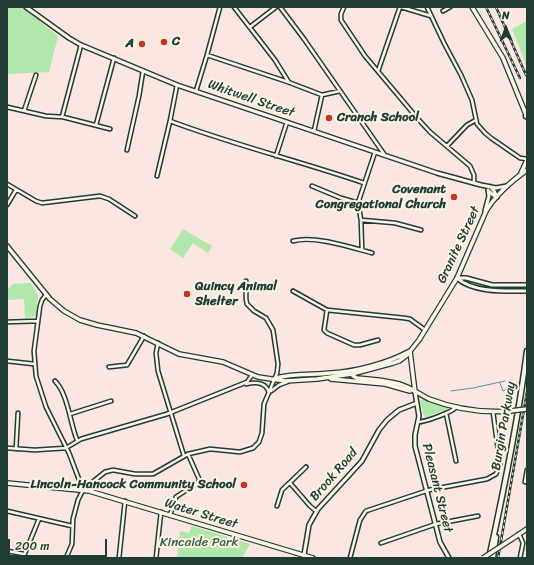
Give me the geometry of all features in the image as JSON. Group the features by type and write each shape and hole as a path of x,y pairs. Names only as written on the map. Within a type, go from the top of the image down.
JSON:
{"main road":[{"path":"472,7 504,60 527,116 527,122"},
{"name":"Granite Street","path":"275,379 317,379 352,374 397,362 406,356 425,330 457,278 484,213 497,197 520,174 527,160"},
{"name":"Granite Street","path":"520,174 527,170"},
{"path":"7,246 46,295 62,309 83,321 127,330 144,336 182,354 226,362 252,375 275,379"},
{"path":"410,351 415,392"},
{"name":"Granite Street","path":"275,379 285,376 347,372 393,360 410,351"},
{"name":"Burgin Parkway","path":"489,558 521,392 527,351"},
{"path":"347,372 351,372 357,378 397,383 436,402 456,407 493,412 527,409"},
{"path":"317,379 385,384 415,392"},
{"name":"Water Street","path":"7,482 83,490 125,501 304,557 313,558"},
{"name":"Burgin Parkway","path":"493,558 500,505"},
{"path":"483,558 527,529"}],"street":[{"name":"Whitwell Street","path":"26,7 68,38 81,45 177,85 437,173 493,189 497,197"},
{"path":"196,91 220,7"},
{"path":"234,7 276,60 288,82"},
{"path":"250,27 276,7"},
{"path":"280,7 304,39 384,155"},
{"path":"344,7 341,14 341,20 378,72 418,119 471,167 474,174 474,184"},
{"path":"378,72 400,7 431,16"},
{"path":"427,7 472,100 476,120 480,128 522,159 527,160"},
{"path":"442,11 450,7"},
{"path":"62,117 81,45"},
{"path":"207,55 322,95 340,91"},
{"path":"96,125 114,58"},
{"path":"127,150 143,71"},
{"path":"24,111 36,75"},
{"path":"157,176 177,85"},
{"path":"314,131 322,95"},
{"path":"7,107 46,116 62,117 110,129"},
{"path":"447,146 467,125 476,120"},
{"path":"170,121 364,183"},
{"path":"276,156 287,122"},
{"path":"362,250 361,220 358,203 375,152"},
{"path":"7,184 42,203 100,196 109,199 135,216"},
{"path":"312,186 341,198 358,203"},
{"path":"484,213 489,196 488,188 509,186"},
{"path":"7,205 16,190"},
{"path":"361,220 395,223 421,230"},
{"path":"293,241 305,239 342,245 372,253"},
{"path":"457,278 466,278 492,285 527,285"},
{"path":"457,278 464,282 487,289 500,291 527,291"},
{"path":"66,558 72,544 74,510 83,490 95,479 110,470 135,474 153,474 188,454 210,449 240,452 254,447 259,442 262,435 263,408 278,370 274,332 266,318 254,311 248,304 246,299 246,281"},
{"path":"293,290 327,310 410,319 425,330"},
{"path":"46,295 41,303 34,351 34,364 38,386 83,490"},
{"path":"327,310 324,330 327,333 354,345 360,345 378,340"},
{"path":"7,322 38,321"},
{"path":"109,367 127,365 144,336"},
{"path":"158,343 156,351 158,368 184,456"},
{"path":"7,360 34,364"},
{"path":"7,448 38,450 66,448 77,440 171,412 240,385 248,381 252,375"},
{"path":"269,393 279,385 294,380"},
{"path":"56,381 70,414 77,440"},
{"path":"240,385 251,383 264,384 268,388 269,393"},
{"name":"Pleasant Street","path":"415,392 419,413 415,435 415,446 441,543 449,558"},
{"path":"70,414 112,402"},
{"name":"Brook Road","path":"304,557 308,528 316,511 362,461 377,433 387,420 399,410 417,403"},
{"path":"418,422 423,422 455,410 456,407"},
{"path":"350,558 360,522 365,512 427,491 492,478 498,472 500,464 493,412"},
{"path":"16,449 18,413"},
{"path":"446,413 456,461"},
{"path":"170,515 176,497 200,481 188,454"},
{"path":"277,506 282,491 306,467"},
{"path":"525,482 527,470"},
{"path":"290,483 316,511"},
{"path":"119,558 125,501"},
{"path":"7,511 72,526"},
{"path":"156,558 161,512"},
{"path":"381,543 436,524 478,516"},
{"path":"23,558 39,519"},
{"path":"519,534 522,543 520,558"},
{"path":"7,551 24,554"}],"green space":[{"path":"7,7 22,7 58,36 49,72 7,74"},
{"path":"527,21 527,67 512,29"},
{"path":"183,229 212,246 208,253 193,243 183,258 170,249"},
{"path":"31,283 38,295 36,316 25,318 24,299 7,300 7,290 13,284"},
{"path":"424,399 447,407 448,409 426,417 423,414 420,401"},
{"name":"Kincaide Park","path":"192,526 250,544 242,558 177,558 180,531 189,533"}],"waterway":[{"path":"451,391 505,381"},
{"path":"500,383 503,391 510,388"}],"railway":[{"path":"486,7 520,78"},
{"path":"496,7 526,75"},
{"path":"498,558 527,392"}],"place":[{"name":"C","path":"164,42"},
{"name":"A","path":"142,44"},
{"name":"Cranch School","path":"329,118"},
{"name":"Covenant Congregational Church","path":"454,197"},
{"name":"Quincy Animal Shelter","path":"187,294"},
{"name":"Lincoln-Hancock Community School","path":"244,485"}]}
